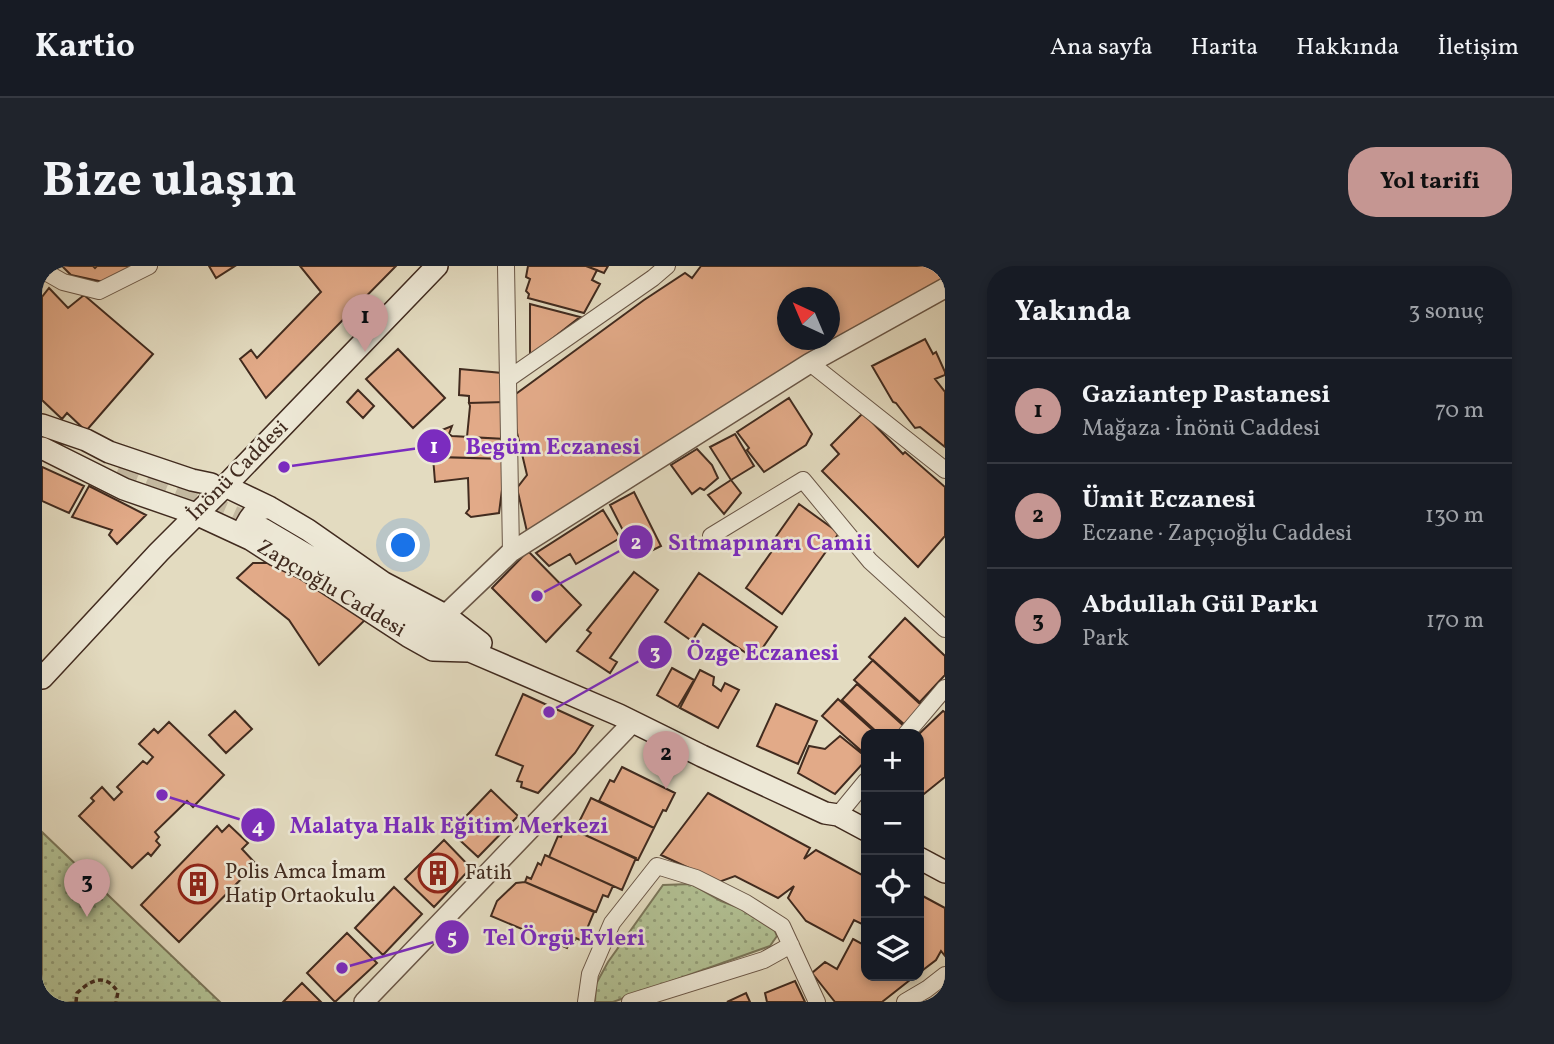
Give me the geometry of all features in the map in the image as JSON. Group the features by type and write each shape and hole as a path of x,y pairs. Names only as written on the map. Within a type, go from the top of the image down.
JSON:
{"main road":[{"name":"İnönü Caddesi","path":"218,485 421,266"},
{"name":"İnönü Caddesi","path":"42,660 437,266"},
{"path":"42,425 86,440 128,464"},
{"path":"42,436 142,468 141,478 135,486 124,489"},
{"name":"Zapçıoğlu Caddesi","path":"42,448 124,489 256,534 475,647 813,808 838,815 861,827"},
{"name":"Zapçıoğlu Caddesi","path":"128,464 218,485 269,507 308,530 384,583 445,615 475,647 633,710 831,804 838,815"},
{"path":"256,534 246,525 250,516 257,510 269,507"},
{"name":"İnönü Caddesi","path":"42,678 190,512"},
{"name":"Zapçıoğlu Caddesi","path":"256,534 275,555 305,569 433,650 475,647"},
{"path":"924,861 945,872"}],"street":[{"path":"42,270 63,282 99,291 149,266"},
{"path":"506,266 511,552"},
{"path":"508,379 667,266"},
{"path":"445,615 511,552 810,363 945,288"},
{"path":"810,363 945,470"},
{"path":"711,536 803,480 870,561 945,629"},
{"path":"910,729 945,688"},
{"path":"365,1002 633,722"},
{"path":"838,815 861,787"},
{"path":"586,1002 590,974 612,923 657,866 696,878 746,903 782,926 817,1002"},
{"path":"630,1002 764,960 791,945"},
{"path":"905,1002 945,975"}],"path":[{"path":"76,1002 77,993 85,986 97,980 104,980 118,992 116,1002"}],"green space":[{"path":"42,832 220,1002 42,1002"},
{"path":"691,884 721,901 761,916 772,924 777,936 770,946 613,1002 595,1002 596,984 608,962 663,885"}],"building":[{"path":"62,266 139,266 108,283 71,275"},
{"path":"209,266 235,266 216,278"},
{"path":"300,266 396,266 266,398 240,359 251,350 257,358 321,292"},
{"path":"528,266 586,266 597,270 592,280 600,284 584,313 528,298"},
{"path":"586,266 608,266 604,273"},
{"path":"701,266 945,266 945,282 840,346 840,287 777,287 777,350 833,350 528,536 517,488 527,475 509,399 685,273 692,278"},
{"path":"49,288 68,308 84,295 153,354 86,431 67,413 62,419 42,400 42,297"},
{"path":"530,304 580,317 530,356"},
{"path":"925,339 933,354 936,352 945,372 945,375 935,379 945,392 945,447 920,427 915,428 893,402 872,366"},
{"path":"398,349 445,398 413,428 366,379"},
{"path":"460,369 502,373 505,402 469,403 469,396 459,395"},
{"path":"358,390 374,406 363,418 347,402"},
{"path":"789,398 812,434 806,445 764,472 737,432"},
{"path":"505,402 505,439 467,437 469,403"},
{"path":"863,413 903,454 905,452 945,487 945,536 918,567 822,471 839,454 831,445"},
{"path":"452,426 449,434 452,436 505,439 506,459 441,457 442,430"},
{"path":"735,434 754,466 731,480 710,447"},
{"path":"697,449 712,465 718,478 704,490 700,488 692,494 671,465"},
{"path":"433,457 506,459 499,513 471,517 466,513 469,509 468,478 435,482"},
{"path":"42,467 84,486 69,513 42,501"},
{"path":"731,480 741,493 724,514 708,495"},
{"path":"89,486 146,515 117,544 109,535 112,530 72,517"},
{"path":"634,492 661,546 637,558 610,505"},
{"path":"799,504 839,533 782,614 746,588 779,541 775,538"},
{"path":"603,510 620,538 576,564 570,554 549,566 536,553"},
{"path":"528,551 581,605 546,642 492,588"},
{"path":"253,563 278,563 369,616 319,665 289,620 237,578"},
{"path":"634,572 658,590 610,658 617,662 610,673 577,651 591,633 587,630"},
{"path":"699,573 777,627 755,659 703,624 692,641 665,622"},
{"path":"905,618 945,656 945,675 919,703 869,657"},
{"path":"873,660 923,705 905,725 854,680"},
{"path":"672,668 694,680 678,707 657,695"},
{"path":"700,670 714,677 713,685 721,691 725,683 739,690 718,728 680,708"},
{"path":"857,684 906,728 874,729 842,700"},
{"path":"523,694 593,726 575,753 538,793 521,787 522,782 517,781 523,766 496,755"},
{"path":"838,699 871,729 861,729 861,751 822,716"},
{"path":"776,704 817,721 798,764 757,746"},
{"path":"235,711 252,729 226,753 209,735"},
{"path":"945,712 945,777 924,794 924,792 924,729"},
{"path":"169,722 224,775 193,807 187,801 155,832 159,837 156,841 160,845 151,856 148,853 132,868 79,816 94,801 91,798 102,787 114,800 122,792 117,787 143,761 147,764 153,757 139,744 154,729 158,733"},
{"path":"840,736 861,753 861,765 835,794 798,773 809,746 825,749"},
{"path":"622,767 675,793 654,828 599,801 610,780 614,782"},
{"path":"491,790 518,816 478,857 451,832"},
{"path":"708,793 810,848 804,859 816,850 861,874 861,924 854,920 843,941 806,921 788,898 794,886 778,898 735,876 719,882 661,855"},
{"path":"591,798 654,828 638,860 575,830"},
{"name":"Polis Amca İmam Hatip Ortaokulu","path":"229,825 248,843 242,849 256,864 179,942 141,905 217,826 222,832"},
{"path":"565,826 636,858 622,890 549,857"},
{"name":"Fatih","path":"444,840 471,868 434,907 405,879"},
{"path":"545,855 613,886 608,897 603,895 596,912 525,882 527,877 531,879"},
{"path":"525,882 594,912 582,941 576,938 573,945 569,943 567,948 491,916 497,901 516,883"},
{"path":"394,887 422,914 383,955 355,928"},
{"path":"924,897 945,908 945,956 941,951 936,960 924,969"},
{"path":"347,933 377,963 335,1002 307,973"},
{"path":"853,939 861,943 861,981 909,981 882,1002 835,1002 812,973 825,962 837,969"},
{"path":"795,981 805,1002 767,1002 765,993"},
{"path":"302,983 321,1002 283,1002"},
{"path":"746,993 750,1002 727,1002"}],"tunnel":[{"path":"119,467 262,529"}],"place":[{"name":"Gaziantep Pastanesi","path":"365,352"},
{"name":"Begüm Eczanesi","path":"284,467"},
{"name":"Sıtmapınarı Camii","path":"537,596"},
{"name":"Özge Eczanesi","path":"549,712"},
{"name":"Ümit Eczanesi","path":"666,789"},
{"name":"Malatya Halk Eğitim Merkezi","path":"162,795"},
{"name":"Fatih","path":"438,873"},
{"name":"Polis Amca İmam Hatip Ortaokulu","path":"198,884"},
{"name":"Abdullah Gül Parkı","path":"87,917"},
{"name":"Tel Örgü Evleri","path":"342,968"}]}
